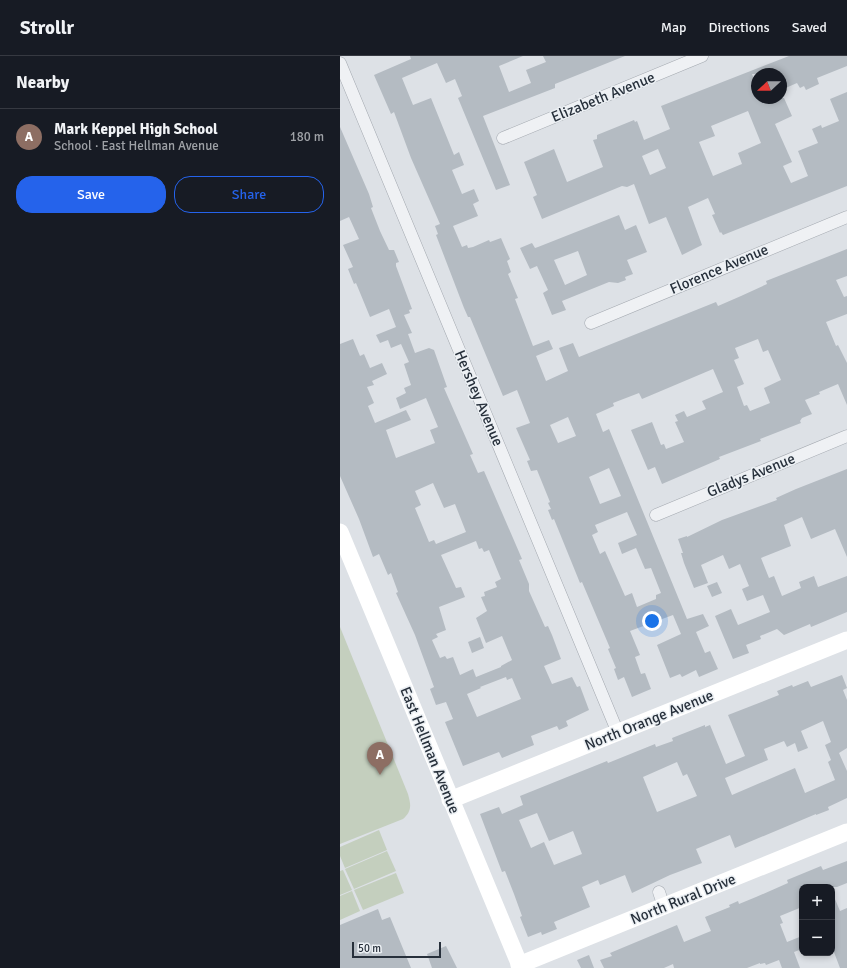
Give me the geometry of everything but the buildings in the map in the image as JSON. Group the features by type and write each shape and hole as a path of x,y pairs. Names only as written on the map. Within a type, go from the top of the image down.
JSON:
{"street":[{"name":"Elizabeth Avenue","path":"503,138 702,56"},
{"name":"Hershey Avenue","path":"340,63 618,733"},
{"name":"Florence Avenue","path":"591,323 847,217"},
{"name":"Gladys Avenue","path":"656,515 847,436"},
{"name":"East Hellman Avenue","path":"340,532 520,966"},
{"name":"North Orange Avenue","path":"450,800 847,640"},
{"name":"North Rural Drive","path":"520,966 662,899 847,832"}],"green space":[{"path":"340,627 408,794 410,805 408,813 403,819 340,844"},
{"path":"379,830 387,850 345,868 340,856 340,847"},
{"path":"387,851 396,871 354,889 345,869"},
{"path":"343,870 352,890 340,895 340,871"},
{"path":"396,873 404,893 363,910 354,890"},
{"path":"352,891 360,911 340,920 340,896"}],"place":[{"name":"Mark Keppel High School","path":"380,775"}]}
